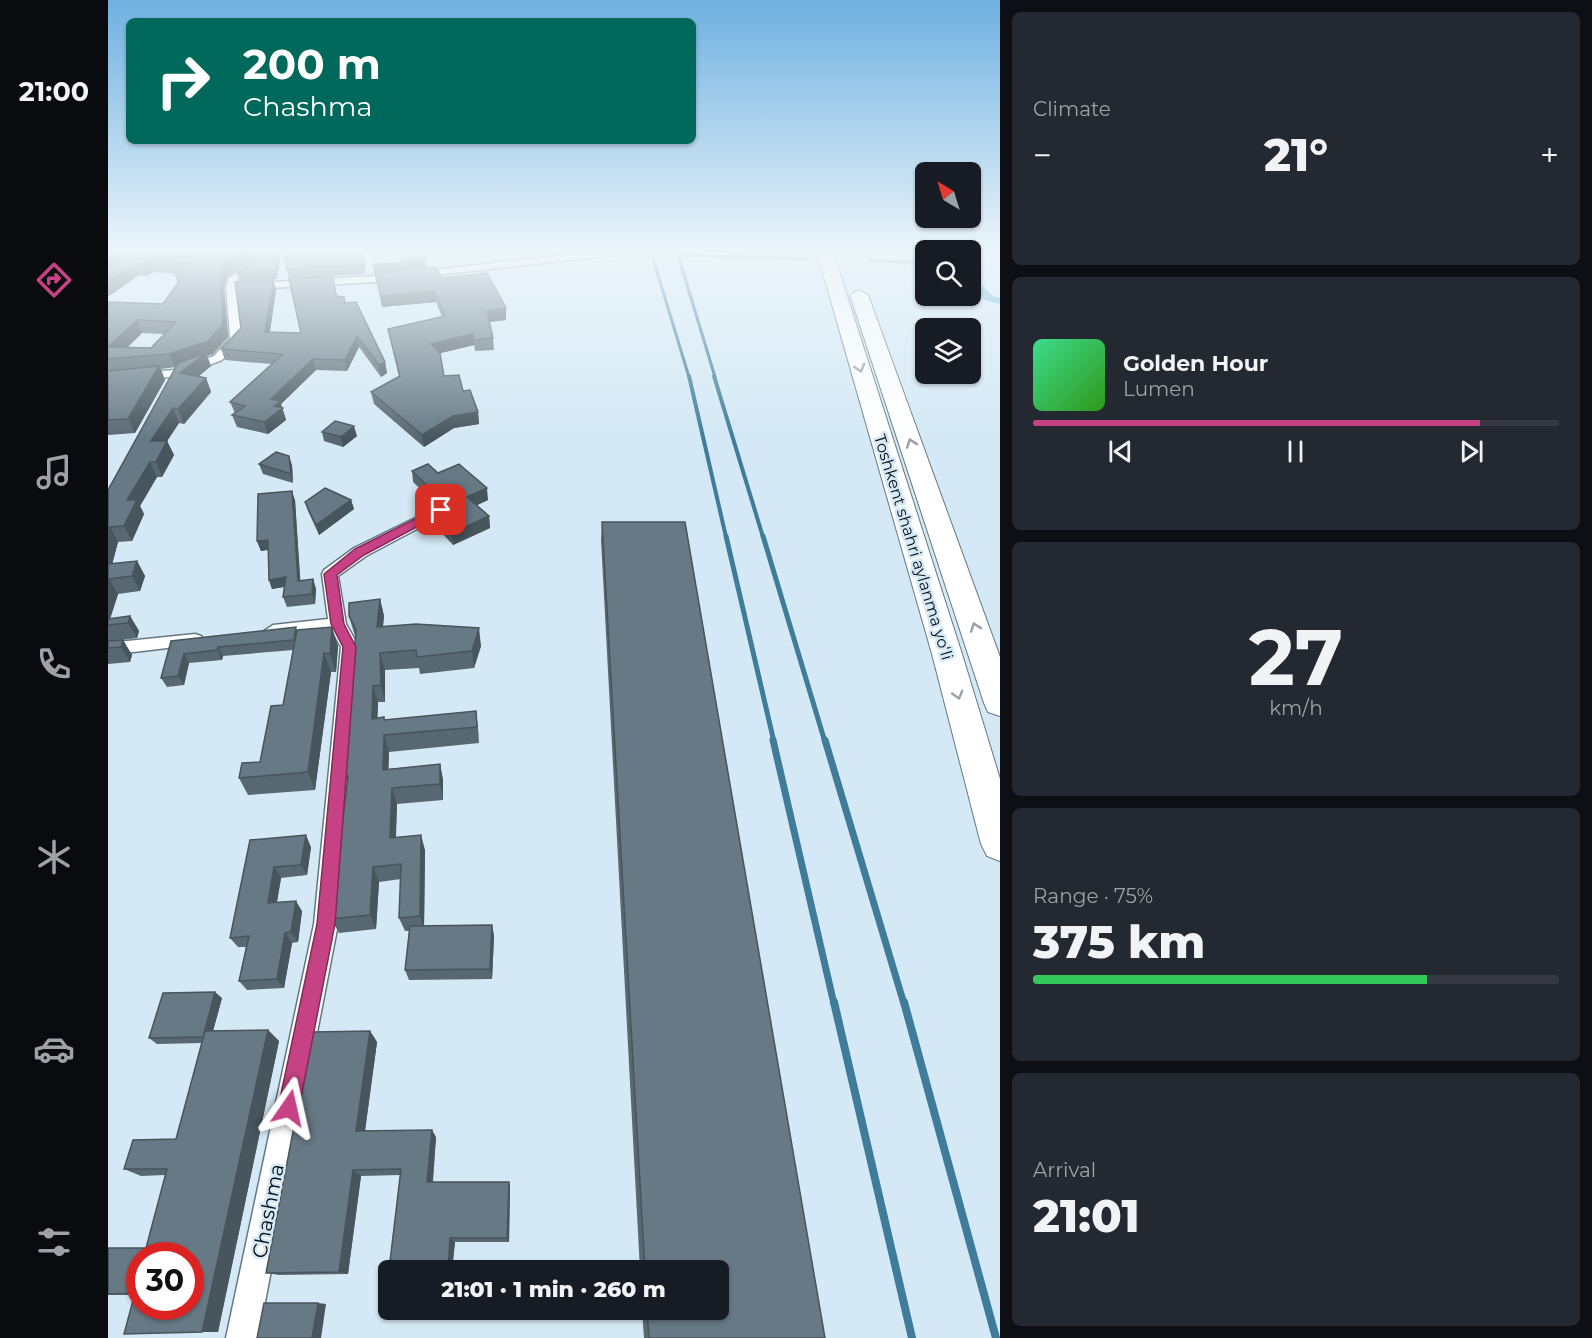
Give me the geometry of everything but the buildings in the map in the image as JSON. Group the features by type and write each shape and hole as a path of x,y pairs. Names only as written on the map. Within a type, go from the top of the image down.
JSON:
{"highway":[{"name":"Toshkent shahri aylanma yoʻli","path":"844,314 947,654 999,844"},
{"name":"Toshkent shahri aylanma yoʻli","path":"866,314 999,703"},
{"path":"896,486 910,483 926,488"}],"street":[{"path":"108,379 174,379 218,358 236,339 234,314"},
{"name":"Chashma","path":"242,1338 326,924 350,647 337,624 330,574 360,552 441,510"},
{"path":"257,633 337,624"},
{"path":"108,649 211,638"}],"waterway":[{"path":"670,314 689,377"},
{"path":"696,314 715,377"},
{"path":"689,376 726,537"},
{"path":"714,376 763,537"},
{"path":"726,536 774,742"},
{"path":"763,536 825,742"},
{"path":"773,740 834,1004"},
{"path":"825,740 904,1004"},
{"path":"834,1002 912,1338"},
{"path":"904,1002 996,1338"}],"route":[{"path":"289,1108 326,924 350,647 337,624 330,574 360,552 441,510"}]}
